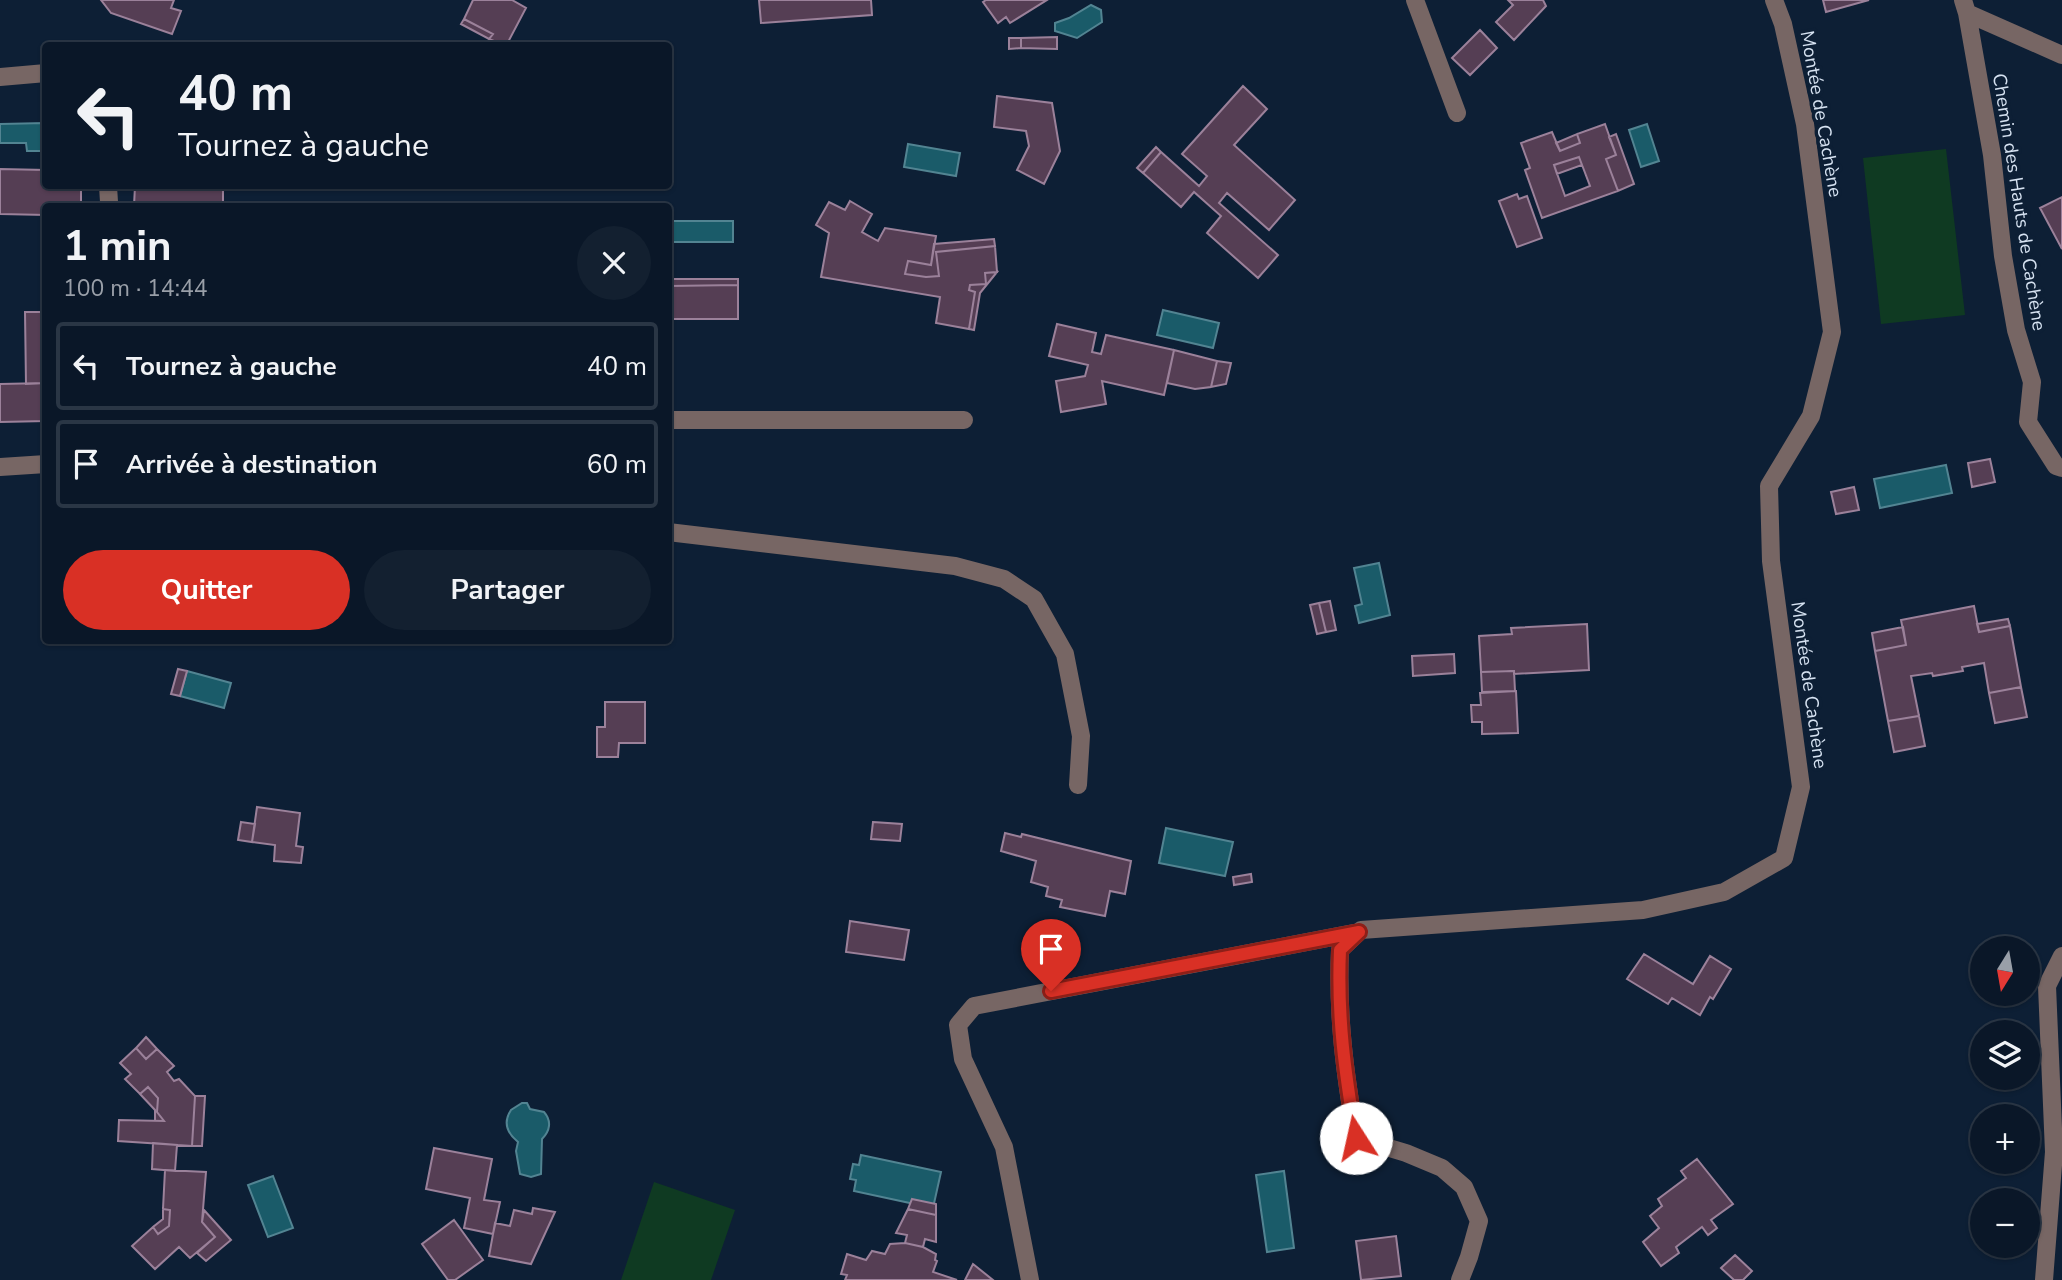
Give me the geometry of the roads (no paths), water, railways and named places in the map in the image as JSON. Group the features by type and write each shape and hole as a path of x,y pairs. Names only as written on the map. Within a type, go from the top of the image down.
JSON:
{"street":[{"path":"1415,0 1457,113"},
{"name":"Montée de Cachène","path":"1030,1280 1004,1147 963,1059 958,1025 974,1006 1359,932 1419,925 1643,910 1724,892 1784,858 1801,787 1771,561 1769,486 1811,416 1832,332 1805,124 1783,24 1774,0"},
{"path":"1965,6 2062,55"},
{"name":"Chemin des Hauts de Cachène","path":"1965,6 1992,155 2003,256 2016,330 2032,382 2028,422 2056,466 2062,468"},
{"path":"0,77 42,73"},
{"path":"672,419 964,420"},
{"path":"0,467 42,464"},
{"path":"672,532 955,566 1004,579 1034,599 1065,654 1082,736 1079,785"},
{"path":"1359,932 1340,950 1338,995 1343,1063 1356,1138 1406,1153 1442,1168 1464,1187 1479,1221 1460,1280"},
{"path":"2044,1280 2054,1152 2047,986 2062,956"}]}
